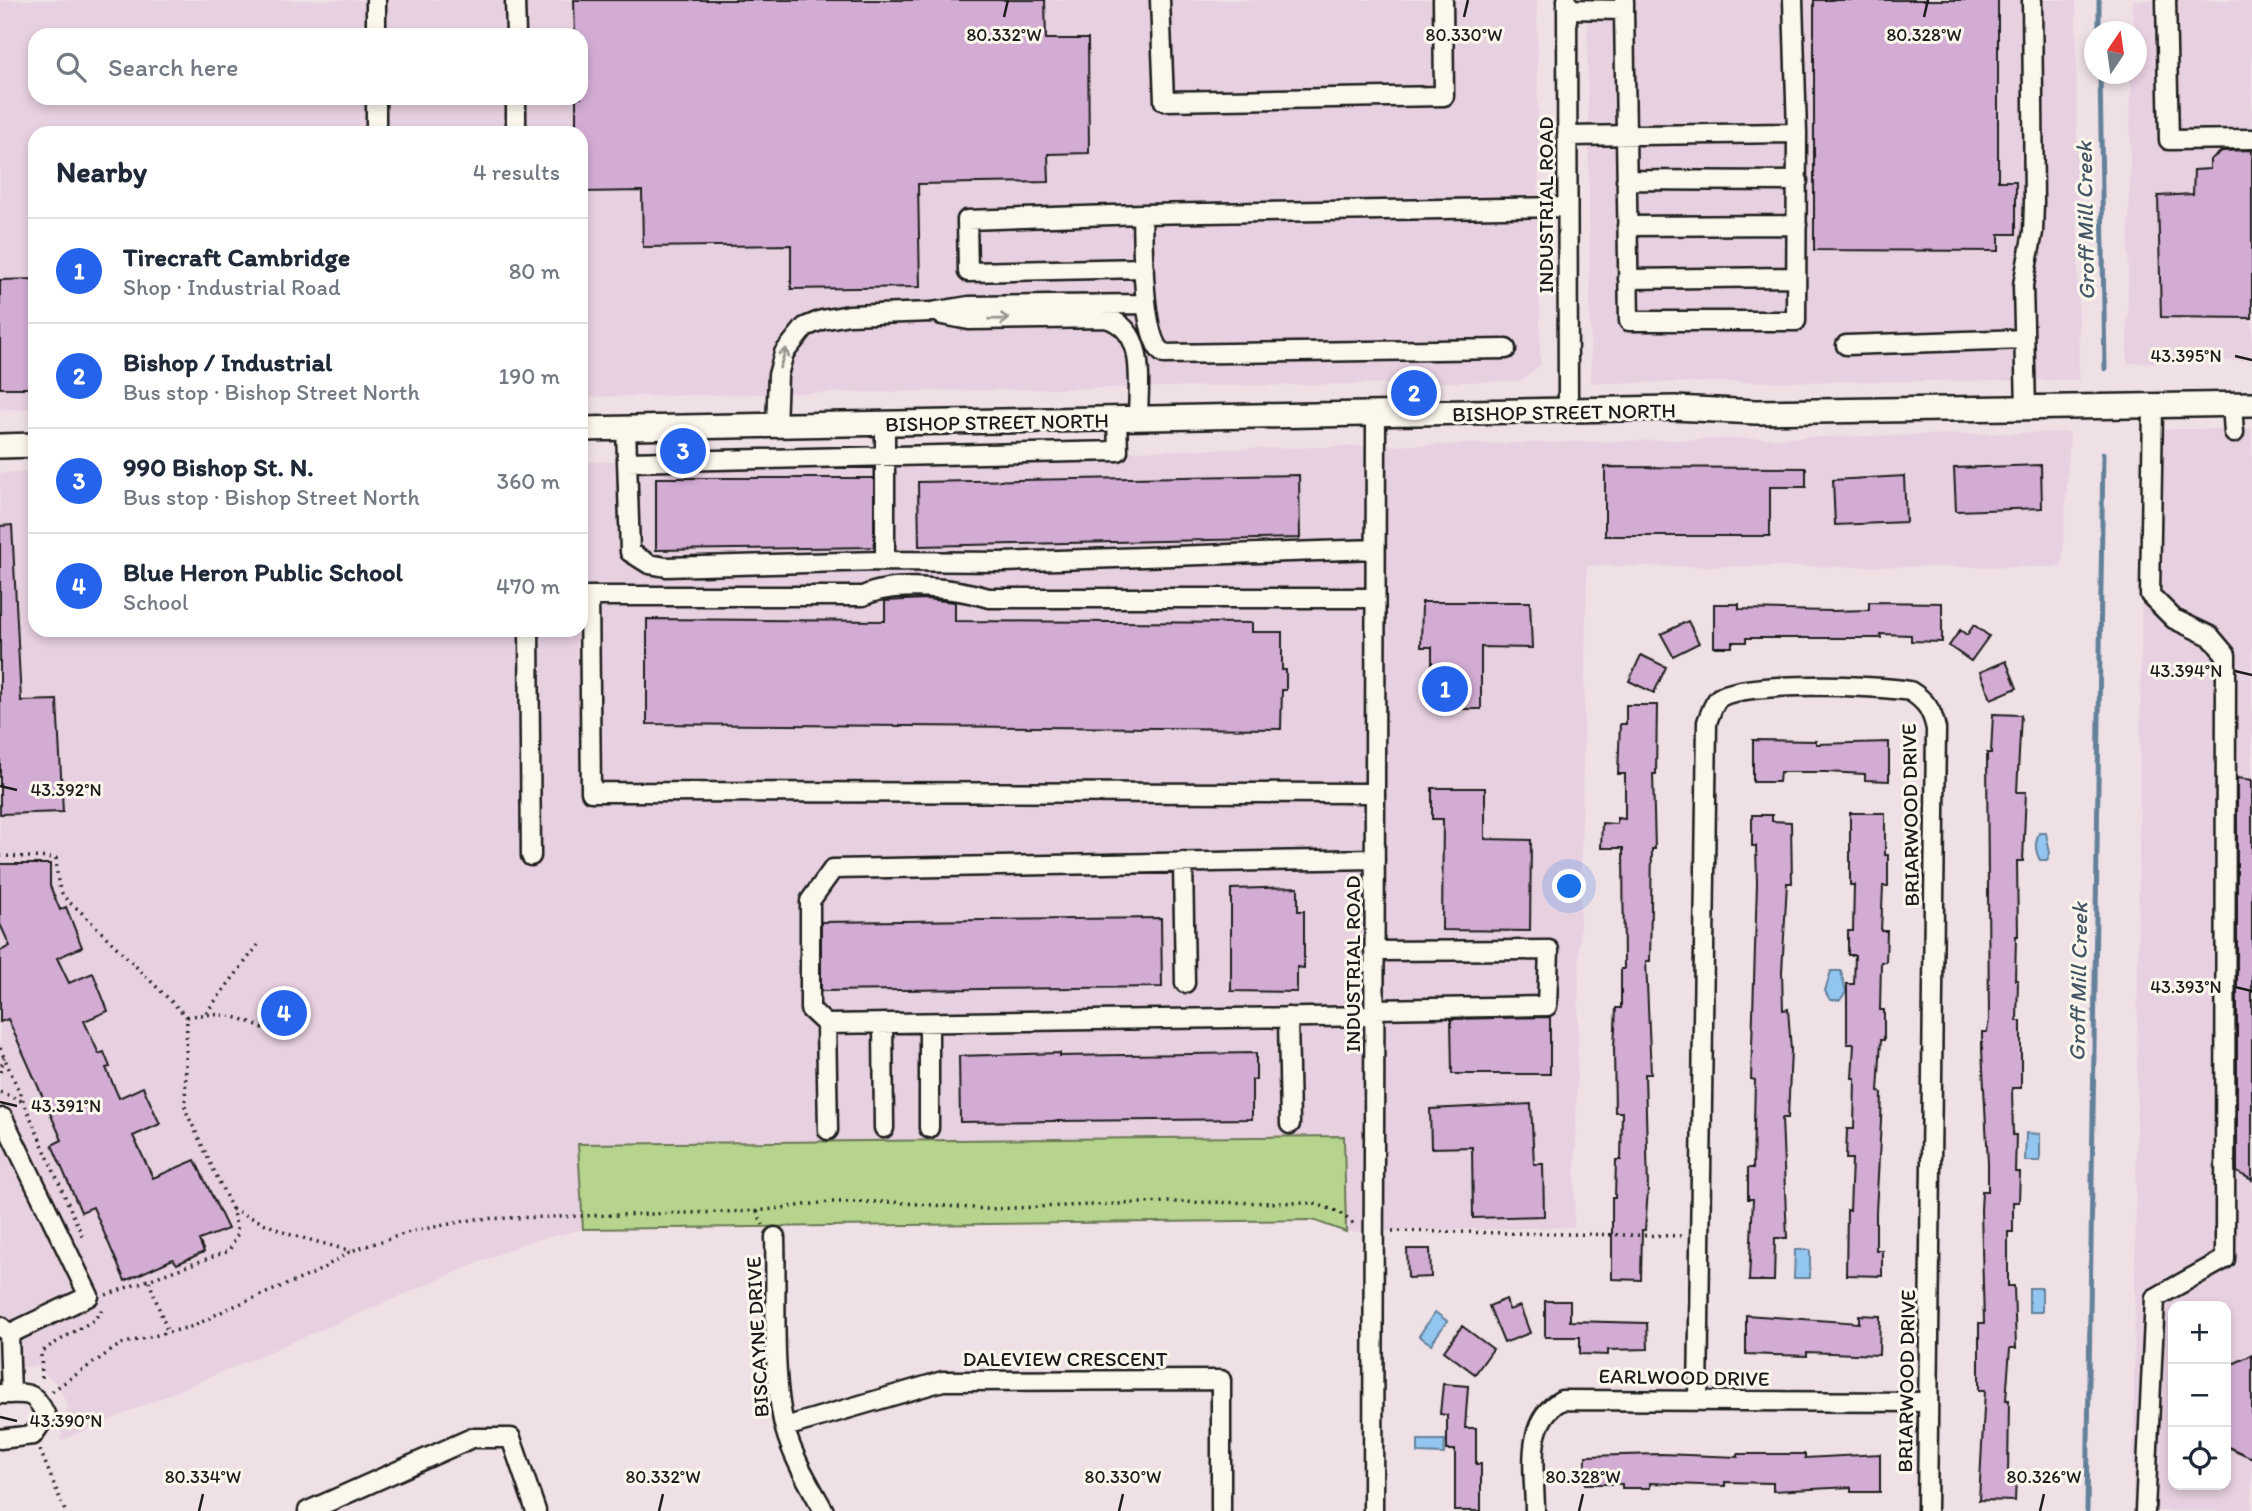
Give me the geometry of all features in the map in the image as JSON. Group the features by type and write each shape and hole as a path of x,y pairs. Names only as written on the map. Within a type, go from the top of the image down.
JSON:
{"main road":[{"name":"BISHOP STREET NORTH","path":"588,429 1376,416 1674,408 1756,412 2242,404"},
{"path":"0,446 28,445"}],"street":[{"path":"376,0 376,28"},
{"path":"516,0 516,28"},
{"path":"1160,0 1164,101 1444,96 1443,0"},
{"path":"1567,4 1624,5 1629,321 1796,321 1798,181 1793,0"},
{"path":"2026,409 2023,285 2033,232 2032,0"},
{"path":"2166,0 2169,140 2252,139"},
{"name":"INDUSTRIAL ROAD","path":"1567,4 1567,410"},
{"path":"376,105 376,126"},
{"path":"516,105 516,126"},
{"path":"1567,136 1797,133"},
{"path":"1626,180 1798,181"},
{"path":"1143,268 968,272 967,220 1567,206"},
{"path":"1142,214 1145,304 1156,343 1164,354 1507,349"},
{"path":"1627,226 1797,225"},
{"path":"1628,279 1796,277"},
{"path":"776,426 778,375 784,352 805,327 822,320 849,315 932,313 969,306 1145,304"},
{"path":"627,462 1118,451 1128,420 1136,347 1132,334 1121,322 1106,318 969,320 932,313"},
{"path":"1846,345 2024,339"},
{"path":"2234,433 2242,404"},
{"path":"2145,1511 2155,1298 2225,1259 2226,655 2210,636 2174,618 2150,595 2152,406"},
{"name":"INDUSTRIAL ROAD","path":"1373,1511 1376,416"},
{"path":"885,424 885,561"},
{"path":"626,428 629,552 649,564 666,567 885,561 1004,562 1375,549"},
{"path":"588,596 863,596 878,589 962,590 989,598 1375,598"},
{"path":"529,637 531,856"},
{"path":"586,637 591,792 1375,793"},
{"name":"BRIARWOOD DRIVE","path":"1698,1400 1707,722 1716,700 1734,690 1790,688 1910,691 1924,700 1932,713 1936,729 1927,1511"},
{"path":"1374,951 1549,950 1547,1006 1288,1017 826,1024 810,1009 810,901 832,869 1375,859"},
{"path":"1183,863 1185,983"},
{"path":"1288,1017 1290,1124"},
{"path":"883,1023 884,1128"},
{"path":"929,1023 929,1128"},
{"path":"826,1024 828,1130"},
{"path":"0,1119 3,1118 89,1296 5,1330 6,1394 30,1394 39,1401 46,1416 33,1435 0,1439"},
{"name":"BISCAYNE DRIVE","path":"775,1237 779,1383 785,1427 795,1458 824,1511"},
{"name":"DALEVIEW CRESCENT","path":"785,1427 943,1381 1221,1380 1221,1511"},
{"name":"EARLWOOD DRIVE","path":"1535,1511 1534,1439 1538,1423 1548,1408 1562,1401 1582,1398 1928,1402"},
{"path":"308,1511 472,1438 511,1438 536,1511"}],"path":[{"path":"0,856 56,858 58,884 64,900 78,909 187,1017 186,1109 232,1209 238,1233 229,1251 111,1295 89,1296"},
{"path":"206,1013 258,946"},
{"path":"187,1017 206,1013 254,1022 278,1036"},
{"path":"0,1072 4,1057"},
{"path":"0,1091 24,1102"},
{"path":"39,1401 82,1368 121,1344 194,1326 227,1309 315,1273 351,1251 413,1231 476,1219 757,1211 829,1202 891,1202 986,1209 1168,1202 1313,1203 1339,1212 1355,1222 1358,1231"},
{"path":"232,1209 288,1234 351,1251"},
{"path":"1390,1231 1700,1236"},
{"path":"149,1281 168,1333"},
{"path":"33,1435 65,1511"}],"shaded area":[{"path":"0,0 1537,0 1540,365 1520,381 588,397 588,126 28,126 28,409 0,409"},
{"path":"1587,0 2076,0 2079,380 1591,383"},
{"path":"2133,0 2252,0 2252,360 2127,363 2131,84 2147,84 2147,21 2134,21"},
{"path":"2252,429 2252,1511 2133,1511 2143,431"},
{"path":"2070,432 2062,567 1587,566 1574,1227 1346,1232 1344,1136 578,1144 583,1229 527,1242 60,1441 68,1407 57,1384 36,1366 0,1370 0,473 28,472 28,637 588,637 588,462"}],"green space":[{"path":"1344,1136 1346,1232 1313,1220 583,1229 578,1144"}],"water":[{"path":"2039,833 2046,833 2050,853 2047,860 2040,860 2037,853"},
{"path":"1831,971 1841,971 1846,992 1840,1000 1830,1000 1825,991"},
{"path":"2026,1133 2040,1134 2040,1161 2025,1161"},
{"path":"1795,1250 1810,1250 1810,1278 1794,1278"},
{"path":"2029,1288 2042,1288 2042,1312 2029,1312"},
{"path":"1435,1312 1447,1321 1431,1344 1419,1336"},
{"path":"1418,1440 1445,1440 1444,1454 1418,1453"}],"building":[{"path":"574,0 1045,0 1046,39 1088,39 1089,153 1048,154 1049,182 918,184 920,287 791,289 791,245 643,247 642,191 588,192 588,126 576,126 576,105 588,105 588,28 575,28"},
{"path":"1814,0 1998,0 1998,181 2016,181 2016,234 1999,234 1999,251 1814,250"},
{"path":"2252,150 2252,318 2161,317 2158,196 2193,194 2194,170 2210,169 2210,160 2222,151"},
{"path":"28,279 28,388 0,388 0,280"},
{"path":"2041,465 2042,508 1956,511 1954,468"},
{"path":"1605,467 1806,468 1806,487 1770,487 1770,536 1605,536"},
{"path":"1299,475 1300,538 919,546 918,482"},
{"path":"1904,476 1906,522 1835,525 1833,480"},
{"path":"656,478 874,478 874,547 656,550"},
{"path":"12,525 21,701 57,700 63,812 0,814 0,526"},
{"path":"925,599 955,602 955,621 1252,623 1252,632 1282,632 1282,670 1286,670 1286,690 1282,690 1281,729 647,724 647,619 885,621 885,601"},
{"path":"1422,602 1530,602 1532,648 1481,647 1481,709 1432,709 1432,647 1421,647"},
{"path":"1869,602 1942,603 1942,642 1911,641 1911,635 1880,634 1881,638 1746,638 1746,642 1732,642 1732,647 1714,647 1714,604 1739,604 1739,609 1832,611 1869,610"},
{"path":"1688,621 1699,643 1673,656 1661,634"},
{"path":"1974,625 1989,636 1971,661 1949,646 1960,630 1967,635"},
{"path":"1641,655 1666,667 1654,693 1629,681"},
{"path":"2006,661 2017,688 1991,699 1980,672"},
{"path":"1626,705 1657,705 1656,774 1653,774 1655,849 1652,849 1650,961 1646,961 1651,1074 1645,1074 1648,1189 1645,1230 1642,1230 1641,1280 1612,1279 1612,1198 1615,1198 1616,1160 1621,1160 1622,1112 1615,1112 1614,1048 1616,1008 1621,1008 1621,969 1624,969 1623,848 1601,848 1602,823 1617,824 1617,818 1625,819 1625,774 1618,774 1620,724 1626,724"},
{"path":"1993,714 2021,715 2017,792 2026,792 2023,861 2017,861 2018,936 2015,980 2018,980 2017,1021 2021,1021 2021,1088 2012,1088 2013,1135 2016,1135 2015,1172 2020,1172 2019,1202 2013,1202 2013,1232 2008,1232 2008,1286 2014,1286 2016,1348 2010,1348 2006,1400 2009,1400 2008,1475 2016,1475 2015,1501 1979,1500 1985,1390 1979,1390 1979,1323 1984,1323 1981,1210 1982,1191 1988,1191 1982,1032 1987,1032 1989,1020 1987,753 1991,753"},
{"path":"1753,740 1816,741 1816,744 1889,742 1889,781 1865,780 1865,774 1780,772 1779,782 1753,782"},
{"path":"2237,778 2252,780 2252,1180 2237,1172"},
{"path":"1432,788 1485,788 1485,839 1531,840 1530,931 1442,930 1443,819 1432,819"},
{"path":"1850,813 1885,813 1885,855 1888,855 1888,886 1883,886 1881,931 1887,931 1886,962 1881,962 1880,1010 1884,1010 1884,1040 1881,1040 1878,1092 1882,1093 1876,1212 1876,1250 1882,1250 1882,1276 1846,1275 1847,1210 1850,1211 1852,1159 1846,1159 1847,1129 1854,1129 1855,1078 1852,1078 1854,1044 1847,1044 1847,984 1854,984 1855,955 1848,955 1848,931 1853,931 1854,885 1850,885"},
{"path":"1752,815 1772,815 1772,821 1791,822 1792,883 1787,883 1782,972 1783,1010 1788,1009 1791,1050 1788,1118 1782,1118 1787,1238 1775,1238 1774,1281 1749,1281 1753,1199 1748,1199 1748,1168 1753,1168 1755,1080 1751,1079 1757,883 1756,846 1752,846"},
{"path":"0,864 50,864 50,886 60,910 66,907 82,947 57,958 69,983 93,973 108,1011 84,1021 99,1054 104,1052 110,1067 106,1068 119,1098 143,1087 160,1124 133,1136 153,1178 195,1160 228,1229 199,1240 204,1252 177,1264 173,1259 125,1281 93,1207 81,1212 52,1145 62,1140 8,1019 0,1022 0,951 10,946 0,924"},
{"path":"1298,887 1298,911 1304,911 1304,968 1297,967 1297,992 1231,991 1231,889"},
{"path":"1161,918 1162,987 821,991 821,922"},
{"path":"1550,1017 1550,1074 1452,1074 1451,1019"},
{"path":"1060,1053 1060,1056 1256,1053 1256,1080 1252,1080 1252,1119 960,1122 959,1056"},
{"path":"1531,1104 1534,1164 1543,1164 1544,1216 1473,1218 1472,1147 1431,1148 1430,1109"},
{"path":"1407,1249 1430,1249 1431,1277 1408,1278"},
{"path":"1506,1299 1509,1310 1520,1306 1530,1333 1504,1343 1489,1306"},
{"path":"1545,1301 1570,1301 1570,1321 1647,1323 1648,1349 1608,1350 1608,1355 1580,1354 1580,1337 1545,1337"},
{"path":"1746,1315 1859,1323 1859,1315 1880,1316 1879,1355 1807,1352 1807,1356 1746,1354"},
{"path":"1462,1326 1493,1349 1475,1374 1444,1351"},
{"path":"2252,1355 2252,1458 2231,1448 2231,1365"},
{"path":"1443,1384 1468,1386 1465,1428 1476,1428 1476,1464 1481,1464 1481,1511 1455,1511 1455,1450 1447,1450 1447,1415 1440,1414"},
{"path":"1661,1454 1738,1457 1738,1454 1805,1454 1805,1458 1880,1454 1880,1492 1851,1492 1851,1487 1773,1491 1773,1483 1725,1482 1725,1486 1650,1483 1650,1488 1622,1488 1622,1484 1585,1484 1586,1456"}],"waterway":[{"name":"Groff Mill Creek","path":"2099,0 2099,21"},
{"name":"Groff Mill Creek","path":"2100,84 2105,369"},
{"name":"Groff Mill Creek","path":"2087,1511 2103,454"}],"place":[{"name":"Bishop / Industrial","path":"1414,393"},
{"name":"990 Bishop St. N.","path":"683,451"},
{"name":"Tirecraft Cambridge","path":"1445,689"},
{"name":"Blue Heron Public School","path":"284,1013"}]}
